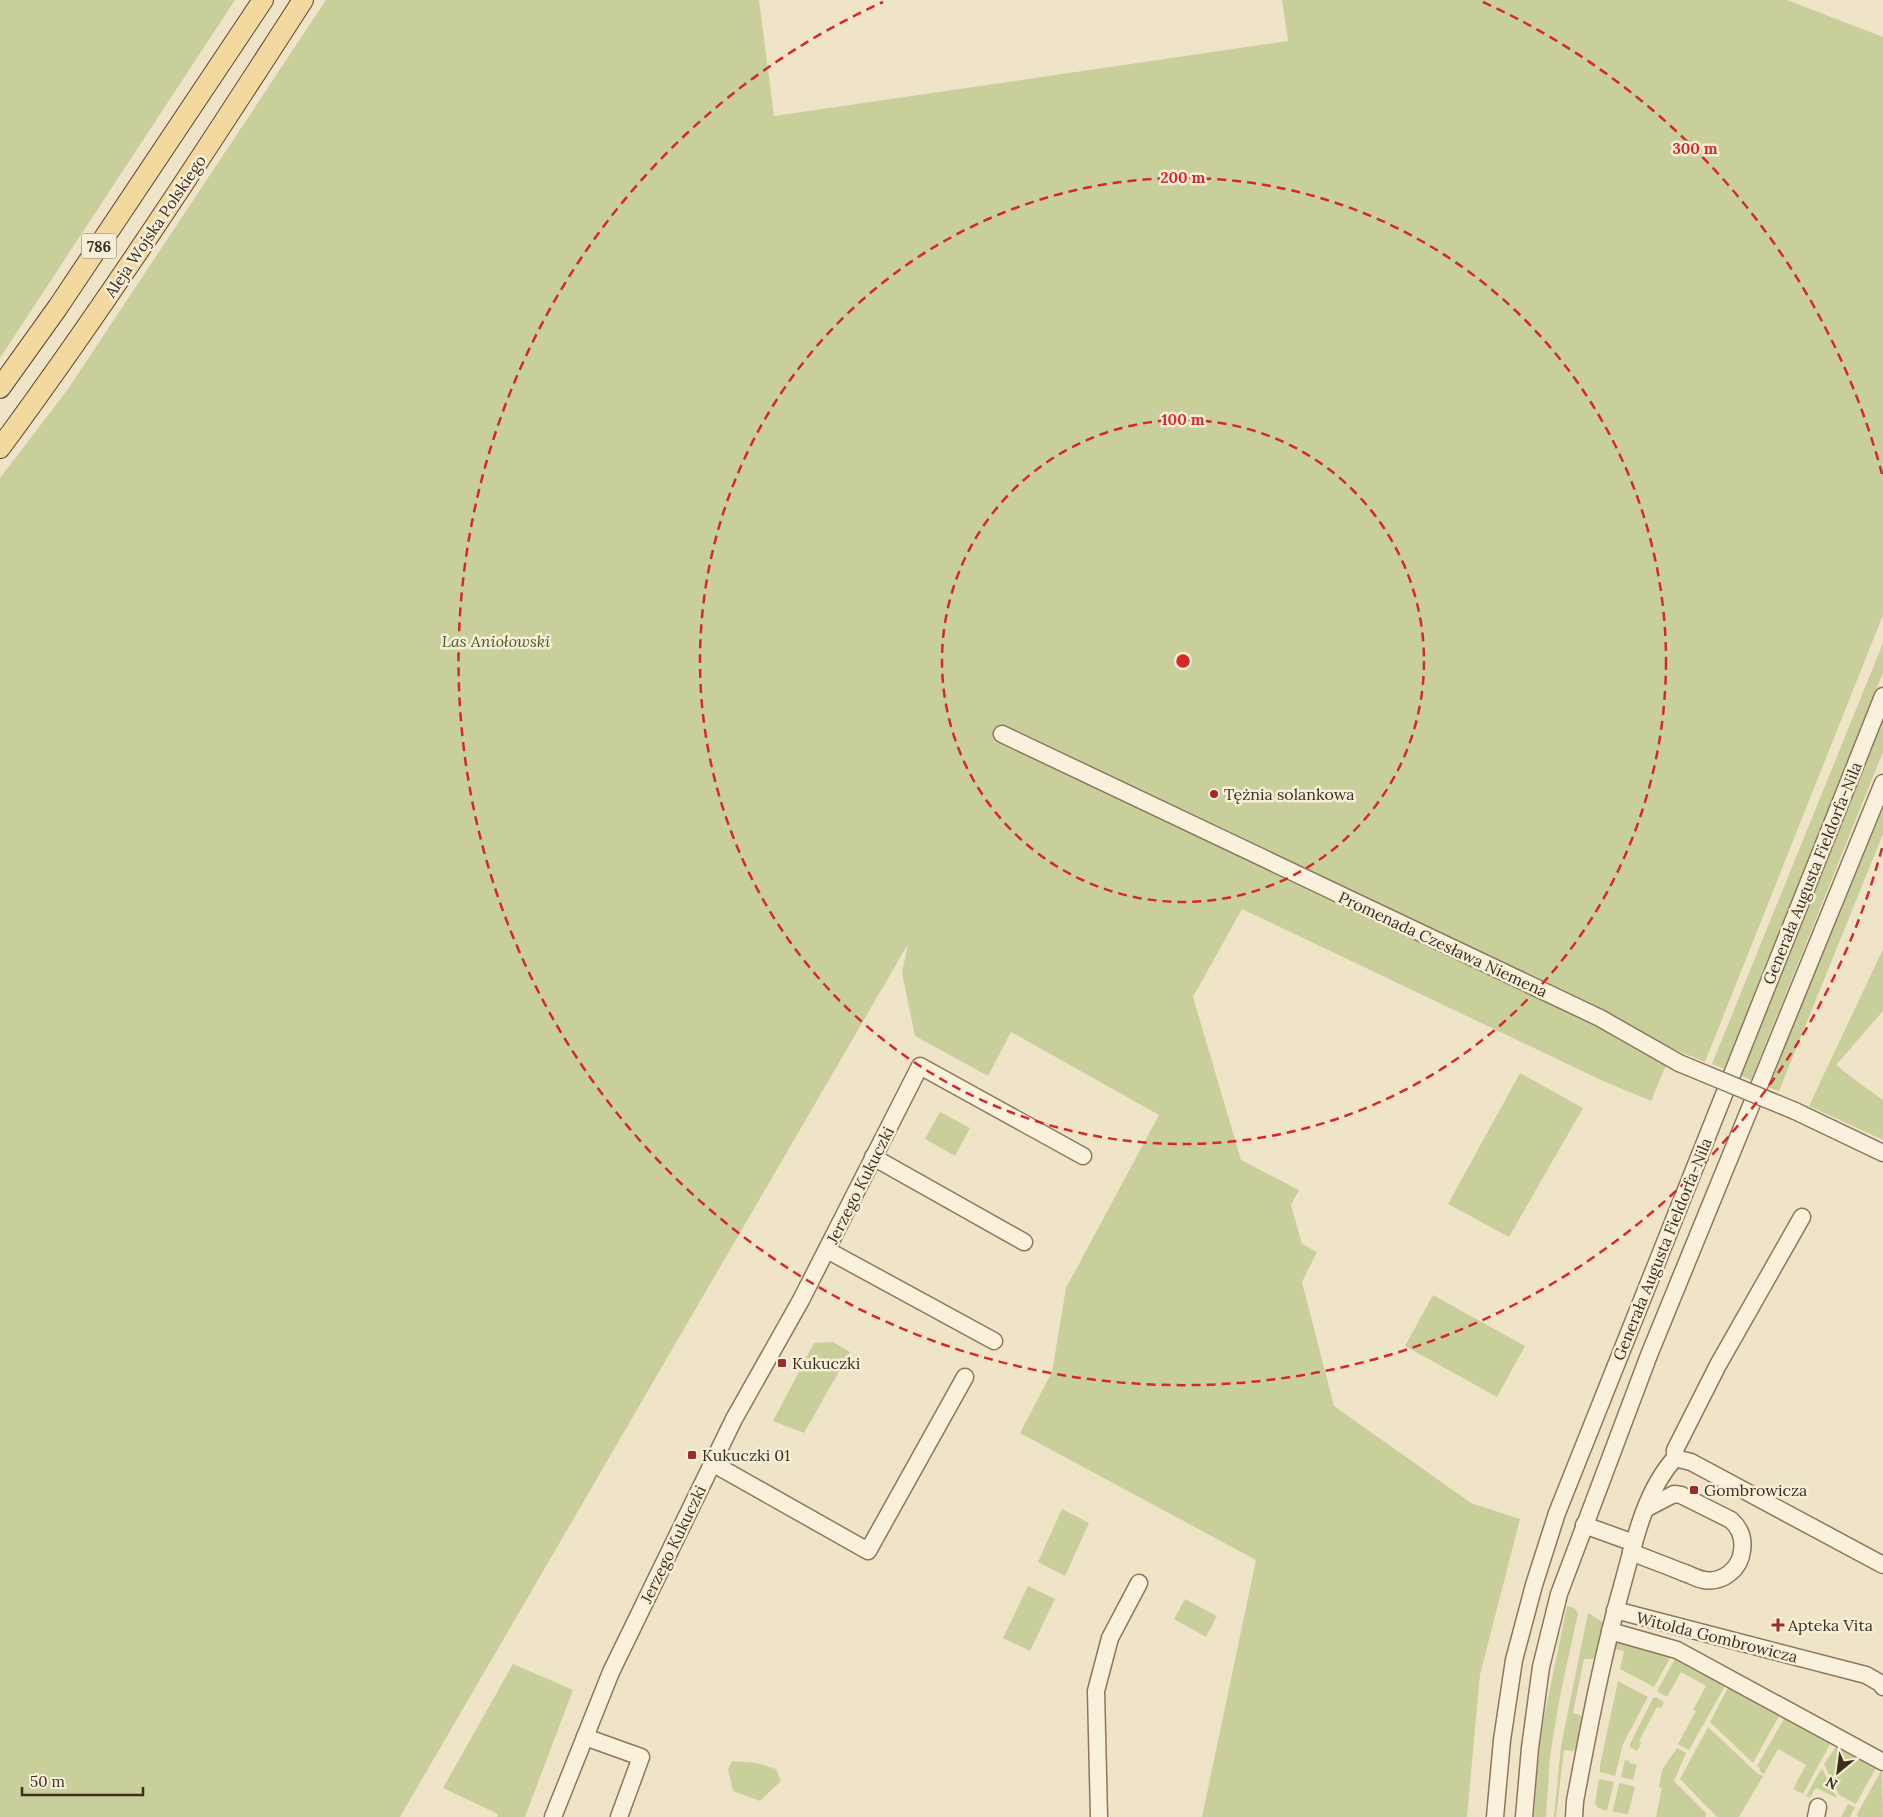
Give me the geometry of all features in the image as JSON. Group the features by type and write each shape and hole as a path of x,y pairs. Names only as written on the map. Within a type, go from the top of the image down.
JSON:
{"main road":[{"name":"786","path":"0,388 58,307 263,0"},
{"name":"Aleja Wojska Polskiego","path":"0,448 76,343 160,220 303,0"}],"street":[{"name":"Generała Augusta Fieldorfa-Nila","path":"1495,1817 1502,1740 1514,1660 1534,1585 1557,1513 1883,696"},
{"name":"Promenada Czesława Niemena","path":"1002,734 1600,1018 1679,1063 1795,1111 1883,1153"},
{"name":"Generała Augusta Fieldorfa-Nila","path":"1524,1817 1530,1748 1541,1667 1559,1594 1648,1355 1883,783"},
{"name":"Jerzego Kukuczki","path":"553,1817 611,1672 712,1463 734,1419 801,1300 920,1066 1083,1156"},
{"path":"873,1157 1024,1242"},
{"name":"Witolda Gombrowicza","path":"1802,1217 1718,1365 1675,1450 1675,1458 1665,1469 1632,1547 1615,1610 1866,1675 1880,1683 1883,1687"},
{"path":"827,1250 994,1340"},
{"path":"712,1463 868,1550 965,1377"},
{"path":"1675,1458 1691,1462 1883,1565"},
{"path":"1584,1525 1704,1580 1722,1578 1733,1571 1741,1559 1742,1535 1738,1526 1731,1520 1681,1495 1674,1494 1647,1508"},
{"path":"1099,1817 1096,1691 1110,1638 1139,1583"},
{"path":"1574,1817 1583,1755 1615,1610"},
{"path":"1610,1631 1677,1650 1883,1762"},
{"path":"585,1737 641,1757 619,1817"}],"green space":[{"path":"0,0 235,0 0,358"},
{"name":"Las Aniołowski","path":"326,0 759,0 774,116 1288,41 1282,0 1787,0 1883,37 1883,615 1705,1062 1673,1049 1651,1101 1603,1081 1242,909 1193,997 1241,1160 1299,1190 1291,1205 1302,1244 1317,1252 1302,1282 1334,1406 1471,1503 1520,1519 1480,1675 1467,1817 1202,1817 1256,1560 1020,1433 1052,1372 1066,1288 1159,1115 1011,1032 988,1076 915,1036 902,973 908,944 400,1817 0,1817 0,478 68,389"},
{"path":"1883,643 1883,673 1724,1069 1712,1064"},
{"path":"1883,722 1883,752 1751,1080 1740,1075"},
{"path":"1883,804 1883,834 1779,1091 1768,1087"},
{"path":"1883,949 1883,1011 1836,1065 1883,1100 1883,1140 1809,1106"},
{"path":"1520,1073 1583,1108 1509,1237 1448,1204"},
{"path":"940,1112 970,1128 955,1156 925,1139"},
{"path":"1433,1295 1525,1346 1497,1397 1405,1346"},
{"path":"833,1342 850,1352 804,1433 773,1421 814,1343"},
{"path":"1062,1509 1089,1523 1065,1576 1038,1562"},
{"path":"1028,1586 1055,1599 1030,1651 1003,1638"},
{"path":"1185,1599 1217,1616 1206,1637 1174,1619"},
{"path":"1567,1606 1574,1608 1578,1613 1559,1701 1550,1757 1546,1817 1534,1817 1542,1727"},
{"path":"1588,1613 1603,1622 1594,1659 1584,1659 1573,1713 1580,1715 1583,1719 1576,1748 1573,1751 1564,1750 1556,1817 1554,1817 1561,1746"},
{"path":"1614,1640 1671,1656 1654,1687 1620,1669 1624,1651 1614,1649"},
{"path":"1676,1657 1726,1684 1689,1750 1678,1744 1696,1711 1693,1710 1706,1686 1681,1672 1667,1697 1658,1692"},
{"path":"513,1664 573,1690 525,1817 497,1817 498,1814 443,1788"},
{"path":"1618,1681 1648,1697 1623,1744 1615,1776 1600,1772 1600,1765"},
{"path":"1729,1686 1780,1714 1753,1763 1710,1722"},
{"path":"1656,1697 1664,1702 1661,1708 1657,1707 1639,1741 1641,1743 1637,1751 1630,1747 1630,1744 1653,1698"},
{"path":"1785,1717 1831,1742 1803,1794 1793,1789 1806,1765 1778,1749 1764,1774 1759,1771 1760,1768 1757,1766"},
{"path":"1708,1727 1757,1773 1763,1776 1739,1817 1717,1817 1680,1779"},
{"path":"1837,1745 1877,1766 1856,1804 1839,1795 1824,1764"},
{"path":"1677,1748 1686,1753 1674,1781 1706,1813 1706,1817 1656,1817 1662,1788 1659,1787 1662,1770"},
{"path":"1625,1760 1637,1765 1633,1780 1621,1777"},
{"path":"732,1761 757,1763 776,1769 781,1781 760,1801 733,1791 728,1769"},
{"path":"1822,1768 1837,1798 1816,1788 1810,1798 1806,1796"},
{"path":"1882,1769 1883,1817 1858,1817 1857,1814"},
{"path":"1599,1779 1614,1782 1607,1811 1597,1807 1595,1803"},
{"path":"1620,1783 1635,1787 1628,1814 1613,1812"},
{"path":"1848,1804 1855,1807 1850,1817 1841,1817"}],"place":[{"name":"Tężnia solankowa","path":"1214,794"},
{"name":"Kukuczki","path":"782,1363"},
{"name":"Kukuczki 01","path":"692,1455"},
{"name":"Gombrowicza","path":"1694,1490"},
{"name":"Apteka Vita","path":"1778,1625"}]}
